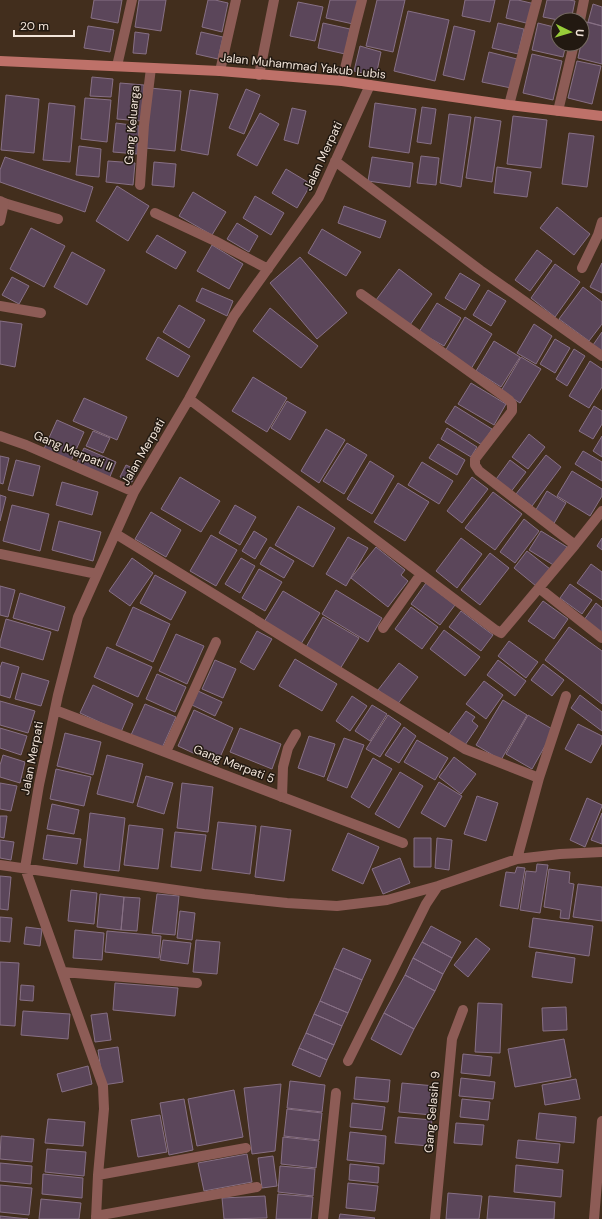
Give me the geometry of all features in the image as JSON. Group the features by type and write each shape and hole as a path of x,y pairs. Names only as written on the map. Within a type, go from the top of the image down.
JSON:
{"main road":[{"name":"Jalan Muhammad Yakub Lubis","path":"0,61 220,71 342,81 509,105 602,116"}],"street":[{"path":"117,66 132,0"},
{"path":"220,71 236,0"},
{"path":"258,75 274,0"},
{"path":"342,81 362,0"},
{"path":"509,105 537,0"},
{"path":"582,12 584,0"},
{"path":"558,111 572,52"},
{"name":"Gang Keluarga","path":"140,185 150,68"},
{"name":"Jalan Merpati","path":"25,868 39,785 55,710 78,617 134,492 189,399 234,316 319,197 370,85"},
{"path":"335,161 480,270 602,356"},
{"path":"0,221 2,202 58,219"},
{"path":"155,213 215,241 268,269"},
{"path":"582,268 598,235 602,222"},
{"path":"361,294 509,400 512,404 512,411 475,460 475,465 479,471 575,545"},
{"path":"0,306 41,313"},
{"path":"189,399 501,633 602,511"},
{"name":"Gang Merpati II","path":"0,436 26,445 134,492"},
{"path":"116,534 465,748 539,778"},
{"path":"0,554 97,574"},
{"path":"383,628 421,574"},
{"path":"539,588 602,638"},
{"path":"166,752 216,642"},
{"path":"517,859 539,778 566,696"},
{"name":"Gang Merpati 5","path":"55,710 403,843"},
{"path":"282,797 283,767 288,748 296,734"},
{"path":"0,864 204,894 287,903 337,906 387,900 438,886 517,859 560,854 602,852"},
{"path":"25,868 103,1086 104,1109 96,1217 257,1187"},
{"path":"348,1061 426,904 438,886"},
{"path":"63,972 198,982"},
{"name":"Gang Selasih 9","path":"435,1219 452,1039 463,1010"},
{"path":"323,1219 336,1093"},
{"path":"597,1213 602,1121"},
{"path":"98,1175 246,1148"}],"building":[{"path":"94,0 122,0 118,23 91,18"},
{"path":"139,0 166,0 161,31 135,27"},
{"path":"208,0 228,3 222,32 202,27"},
{"path":"330,0 358,0 353,24 326,18"},
{"path":"377,0 405,0 393,52 366,46"},
{"path":"465,0 495,0 490,22 462,16"},
{"path":"510,0 518,0 535,4 530,24 506,18"},
{"path":"547,0 575,1 573,12 550,12 550,18 543,17"},
{"path":"298,2 323,7 315,41 290,36"},
{"path":"593,4 602,7 602,26 590,23 590,15"},
{"path":"408,11 449,20 435,81 394,71"},
{"path":"323,23 350,29 345,54 318,48"},
{"path":"498,23 524,29 518,54 492,48"},
{"path":"538,23 550,26 550,52 564,52 563,57 532,50"},
{"path":"590,23 602,26 602,64 578,58 579,52 590,52"},
{"path":"88,26 114,30 110,52 84,48"},
{"path":"454,26 475,31 464,80 443,75"},
{"path":"135,32 149,34 146,54 133,53"},
{"path":"201,32 223,37 218,59 196,54"},
{"path":"360,46 381,52 376,76 354,71"},
{"path":"489,52 517,59 511,88 482,82"},
{"path":"532,54 562,61 553,100 523,93"},
{"path":"577,61 601,66 592,104 568,98"},
{"path":"92,77 113,79 111,97 90,96"},
{"path":"120,83 144,85 141,121 117,119"},
{"path":"150,88 181,91 175,151 145,148"},
{"path":"246,89 260,95 244,134 229,128"},
{"path":"190,90 218,94 208,155 181,150"},
{"path":"6,95 39,99 34,153 1,150"},
{"path":"85,98 111,100 107,142 81,139"},
{"path":"49,103 75,106 70,162 43,160"},
{"path":"375,103 416,109 409,153 369,147"},
{"path":"422,107 436,109 431,144 417,142"},
{"path":"292,108 306,111 298,144 284,140"},
{"path":"260,113 279,124 257,166 237,155"},
{"path":"449,114 471,117 461,187 440,183"},
{"path":"513,116 547,120 541,168 507,164"},
{"path":"475,117 501,121 492,182 466,178"},
{"path":"116,123 139,126 137,154 113,152"},
{"path":"569,133 594,136 587,187 562,184"},
{"path":"79,146 101,149 99,177 76,175"},
{"path":"421,156 439,158 436,185 417,183"},
{"path":"5,157 93,187 85,212 0,182 0,170"},
{"path":"372,157 413,163 410,187 368,181"},
{"path":"108,161 135,163 133,185 106,182"},
{"path":"154,162 176,164 174,187 152,185"},
{"path":"497,167 531,172 527,197 494,193"},
{"path":"286,169 311,184 297,208 272,193"},
{"path":"117,186 149,206 128,241 96,221"},
{"path":"193,192 226,212 212,235 179,216"},
{"path":"255,196 284,213 271,235 243,218"},
{"path":"344,206 386,221 380,238 338,223"},
{"path":"557,207 590,234 574,255 540,228"},
{"path":"237,223 258,236 249,252 227,239"},
{"path":"31,228 65,246 44,287 10,269"},
{"path":"322,229 361,252 346,276 308,253"},
{"path":"157,235 186,252 176,269 146,252"},
{"path":"212,245 243,264 229,289 197,271"},
{"path":"537,250 552,261 530,291 515,280"},
{"path":"72,252 105,270 87,305 54,287"},
{"path":"300,257 347,313 317,339 270,283"},
{"path":"602,263 602,293 590,287"},
{"path":"555,264 580,282 555,317 531,298"},
{"path":"399,269 432,294 410,325 376,300"},
{"path":"460,273 480,285 465,310 445,298"},
{"path":"12,277 29,286 19,304 2,295"},
{"path":"583,287 602,302 602,324 589,341 559,319"},
{"path":"202,288 233,301 227,316 196,301"},
{"path":"488,290 506,301 491,326 473,315"},
{"path":"437,303 461,318 444,346 419,332"},
{"path":"179,305 205,320 189,348 163,332"},
{"path":"270,308 318,346 301,368 253,331"},
{"path":"465,317 492,334 471,369 444,353"},
{"path":"0,321 22,324 15,367 0,364"},
{"path":"534,324 552,336 536,364 517,353"},
{"path":"602,332 602,351 593,345"},
{"path":"158,337 190,356 178,377 146,359"},
{"path":"555,339 570,348 555,373 540,364"},
{"path":"494,341 520,357 501,387 476,371"},
{"path":"574,349 585,356 567,386 556,379"},
{"path":"521,357 541,369 520,403 501,391"},
{"path":"590,361 602,369 602,387 589,408 569,396"},
{"path":"253,377 287,398 267,432 232,411"},
{"path":"471,383 506,404 494,425 458,404"},
{"path":"84,398 127,417 117,440 73,421"},
{"path":"287,401 306,412 290,440 271,428"},
{"path":"455,406 492,429 482,445 445,422"},
{"path":"594,406 602,411 602,424 593,439 579,431"},
{"path":"57,420 84,432 71,461 44,449"},
{"path":"447,428 477,447 471,457 441,439"},
{"path":"326,429 345,440 319,483 301,471"},
{"path":"93,431 110,438 103,453 86,446"},
{"path":"529,434 545,447 528,469 512,457"},
{"path":"602,436 602,457 593,451"},
{"path":"347,443 367,455 344,494 323,481"},
{"path":"438,444 465,460 457,475 429,458"},
{"path":"84,448 116,462 109,479 76,465"},
{"path":"583,451 602,462 602,481 575,464"},
{"path":"546,455 561,467 532,506 516,494"},
{"path":"0,456 9,458 3,484 0,483"},
{"path":"16,460 40,466 33,496 8,490"},
{"path":"510,460 526,472 510,493 494,482"},
{"path":"370,461 394,476 372,514 347,499"},
{"path":"422,462 453,481 439,504 408,485"},
{"path":"126,465 137,470 132,482 120,477"},
{"path":"572,471 602,489 602,496 590,516 557,496"},
{"path":"180,477 220,501 201,532 161,509"},
{"path":"472,477 488,489 462,523 447,511"},
{"path":"62,482 98,492 92,515 56,505"},
{"path":"398,483 429,502 405,541 374,522"},
{"path":"547,491 566,503 553,525 534,513"},
{"path":"493,492 522,514 495,550 465,528"},
{"path":"0,495 6,497 0,521"},
{"path":"12,505 49,514 40,551 3,541"},
{"path":"235,505 256,517 240,545 219,533"},
{"path":"298,506 335,528 313,567 275,545"},
{"path":"151,512 181,530 166,557 135,539"},
{"path":"524,519 539,531 515,563 500,552"},
{"path":"59,521 101,532 93,561 52,550"},
{"path":"254,531 267,539 255,559 242,551"},
{"path":"541,531 567,547 555,566 529,550"},
{"path":"211,535 237,550 216,586 190,571"},
{"path":"348,537 368,548 346,586 326,574"},
{"path":"461,538 482,554 457,588 436,571"},
{"path":"602,538 602,550 597,546"},
{"path":"270,547 294,561 284,578 260,564"},
{"path":"376,547 405,570 401,575 408,581 388,607 351,578"},
{"path":"527,551 550,569 536,586 514,568"},
{"path":"490,553 509,568 480,605 461,590"},
{"path":"132,558 153,573 130,606 109,591"},
{"path":"241,558 255,566 240,593 225,584"},
{"path":"591,564 602,572 602,600 577,583"},
{"path":"259,569 282,582 265,611 242,598"},
{"path":"155,575 186,592 171,620 140,603"},
{"path":"426,583 455,605 440,625 411,604"},
{"path":"570,584 592,600 582,614 560,598"},
{"path":"0,586 15,590 8,617 0,615"},
{"path":"336,590 382,618 368,642 322,614"},
{"path":"283,591 320,613 301,644 264,622"},
{"path":"20,593 65,607 58,631 13,618"},
{"path":"543,601 568,619 554,639 528,621"},
{"path":"596,603 602,608 602,633 584,620"},
{"path":"133,607 170,624 153,662 116,645"},
{"path":"411,607 438,627 422,649 395,629"},
{"path":"461,611 493,635 481,651 449,627"},
{"path":"323,617 359,638 340,669 305,649"},
{"path":"6,619 51,632 43,660 0,647"},
{"path":"569,627 602,651 602,704 545,660"},
{"path":"444,630 480,657 465,676 430,649"},
{"path":"257,631 272,639 254,670 240,662"},
{"path":"176,634 204,646 187,684 159,671"},
{"path":"509,641 538,662 526,678 498,656"},
{"path":"107,647 152,667 138,697 94,677"},
{"path":"295,659 337,684 322,711 279,686"},
{"path":"215,660 236,669 223,698 202,689"},
{"path":"498,660 526,681 515,696 487,675"},
{"path":"2,662 19,667 10,698 0,695 0,668"},
{"path":"399,663 418,677 397,705 378,690"},
{"path":"543,664 564,680 552,696 531,680"},
{"path":"22,673 49,681 41,706 15,699"},
{"path":"157,674 186,687 175,712 146,699"},
{"path":"484,681 503,695 486,719 466,704"},
{"path":"93,685 133,704 121,732 80,713"},
{"path":"198,691 222,702 215,716 192,705"},
{"path":"580,695 602,712 602,731 571,708"},
{"path":"352,696 367,706 350,731 336,721"},
{"path":"503,700 527,715 501,760 476,745"},
{"path":"0,701 35,711 28,733 0,725"},
{"path":"145,704 176,717 162,748 131,735"},
{"path":"372,705 387,714 370,741 355,731"},
{"path":"194,710 233,728 217,764 178,746"},
{"path":"466,711 475,717 472,721 478,726 465,745 449,734"},
{"path":"388,715 401,724 380,757 366,749"},
{"path":"528,715 554,730 532,769 506,754"},
{"path":"578,724 602,736 602,743 591,763 565,749"},
{"path":"404,727 416,736 399,763 385,755"},
{"path":"0,728 27,736 21,755 0,748"},
{"path":"240,728 281,744 272,769 230,752"},
{"path":"65,733 101,742 93,775 57,766"},
{"path":"309,736 335,744 324,777 298,768"},
{"path":"344,738 364,745 347,788 327,780"},
{"path":"417,740 448,758 435,780 404,762"},
{"path":"3,755 25,762 20,783 0,777 0,765"},
{"path":"107,755 143,764 133,803 97,794"},
{"path":"454,757 476,774 461,794 439,777"},
{"path":"373,758 392,769 369,808 351,797"},
{"path":"56,769 91,777 84,806 50,799"},
{"path":"400,772 423,786 399,828 375,814"},
{"path":"146,776 173,783 164,814 137,806"},
{"path":"439,782 462,796 445,827 421,813"},
{"path":"0,783 17,786 11,811 0,809"},
{"path":"182,783 213,787 208,832 177,828"},
{"path":"477,796 498,803 486,841 464,834"},
{"path":"587,798 602,806 585,847 570,840"},
{"path":"52,804 79,810 74,834 47,829"},
{"path":"90,813 125,818 119,871 84,867"},
{"path":"602,813 602,844 591,840"},
{"path":"0,816 7,816 4,838 0,837"},
{"path":"218,822 256,826 250,874 212,869"},
{"path":"129,825 163,829 158,869 124,865"},
{"path":"261,826 291,830 284,881 255,877"},
{"path":"175,832 206,835 201,871 171,867"},
{"path":"348,833 379,847 363,884 332,870"},
{"path":"47,835 81,839 77,864 43,859"},
{"path":"414,838 431,838 431,867 414,867"},
{"path":"437,838 452,840 449,870 435,868"},
{"path":"0,840 14,842 11,860 0,858"},
{"path":"400,858 410,883 383,894 372,869"},
{"path":"537,864 548,865 540,913 520,910 526,871 536,872"},
{"path":"517,867 525,868 518,909 500,906 506,872 515,873"},
{"path":"549,869 570,872 569,883 574,884 569,919 560,918 561,910 544,907"},
{"path":"0,876 11,877 8,910 0,909"},
{"path":"578,884 602,887 602,921 573,917"},
{"path":"71,890 97,893 94,924 68,921"},
{"path":"100,894 124,897 121,930 97,927"},
{"path":"157,894 179,896 175,935 152,933"},
{"path":"124,897 140,898 137,931 121,930"},
{"path":"180,911 195,913 192,940 177,938"},
{"path":"0,917 12,918 10,942 0,941"},
{"path":"533,918 593,926 589,956 529,947"},
{"path":"431,926 461,942 452,958 422,942"},
{"path":"26,927 42,929 40,946 24,944"},
{"path":"75,930 104,933 102,960 73,958"},
{"path":"107,931 161,936 159,958 105,952"},
{"path":"476,938 490,949 468,977 454,965"},
{"path":"163,940 191,943 188,964 160,960"},
{"path":"196,940 220,942 217,974 193,972"},
{"path":"422,942 452,958 443,974 413,958"},
{"path":"343,948 371,960 362,980 334,968"},
{"path":"536,952 575,958 572,983 532,977"},
{"path":"413,958 443,974 435,991 405,975"},
{"path":"0,962 19,963 15,1026 0,1025"},
{"path":"334,968 362,980 348,1013 320,1001"},
{"path":"405,975 435,991 414,1029 384,1013"},
{"path":"115,983 178,988 175,1016 113,1010"},
{"path":"21,985 34,986 33,1001 20,1000"},
{"path":"320,1001 348,1013 342,1026 314,1014"},
{"path":"478,1003 502,1004 500,1053 475,1052"},
{"path":"566,1007 567,1030 543,1031 542,1008"},
{"path":"23,1011 70,1014 68,1039 21,1035"},
{"path":"107,1013 111,1040 95,1042 91,1015"},
{"path":"384,1013 414,1029 401,1055 371,1039"},
{"path":"314,1014 342,1026 334,1045 306,1033"},
{"path":"306,1033 334,1045 327,1060 299,1048"},
{"path":"564,1039 571,1077 515,1087 508,1049"},
{"path":"118,1047 123,1082 103,1085 98,1050"},
{"path":"299,1048 327,1060 320,1077 292,1065"},
{"path":"463,1054 492,1057 490,1076 461,1073"},
{"path":"88,1066 92,1084 62,1092 57,1074"},
{"path":"356,1077 390,1080 388,1102 354,1099"},
{"path":"461,1078 495,1082 493,1099 459,1096"},
{"path":"576,1079 580,1099 545,1105 542,1085"},
{"path":"290,1081 325,1085 322,1112 287,1108"},
{"path":"402,1083 435,1086 432,1115 399,1112"},
{"path":"281,1084 275,1151 252,1154 244,1088"},
{"path":"234,1090 243,1137 197,1146 188,1099"},
{"path":"184,1099 193,1150 169,1155 160,1103"},
{"path":"462,1099 490,1102 488,1120 460,1117"},
{"path":"352,1103 385,1107 382,1130 350,1127"},
{"path":"287,1109 322,1113 319,1140 284,1136"},
{"path":"539,1113 576,1117 574,1143 536,1139"},
{"path":"160,1115 167,1152 138,1157 131,1120"},
{"path":"398,1117 432,1120 429,1146 395,1143"},
{"path":"48,1119 85,1122 83,1146 45,1143"},
{"path":"456,1123 484,1125 482,1145 454,1143"},
{"path":"350,1132 386,1136 384,1164 347,1160"},
{"path":"1,1136 34,1139 32,1162 0,1159"},
{"path":"283,1137 319,1141 316,1168 281,1164"},
{"path":"518,1140 560,1144 558,1163 516,1158"},
{"path":"47,1149 86,1152 84,1176 45,1172"},
{"path":"247,1154 252,1182 204,1191 198,1163"},
{"path":"273,1156 277,1186 262,1188 258,1158"},
{"path":"0,1163 32,1166 31,1184 0,1181"},
{"path":"350,1164 379,1167 378,1183 349,1180"},
{"path":"516,1165 563,1170 561,1197 514,1192"},
{"path":"280,1166 315,1169 313,1196 278,1192"},
{"path":"43,1174 83,1178 82,1198 42,1194"},
{"path":"348,1183 378,1186 375,1211 346,1208"},
{"path":"0,1185 32,1188 29,1215 0,1212"},
{"path":"448,1193 482,1196 479,1219 446,1219"},
{"path":"278,1194 313,1197 311,1219 276,1219"},
{"path":"265,1196 267,1218 224,1219 222,1198"},
{"path":"489,1196 555,1202 554,1219 487,1219"},
{"path":"41,1199 81,1203 79,1219 39,1219"},
{"path":"340,1214 375,1218 339,1219"},
{"path":"0,1216 28,1219 0,1219"}]}
